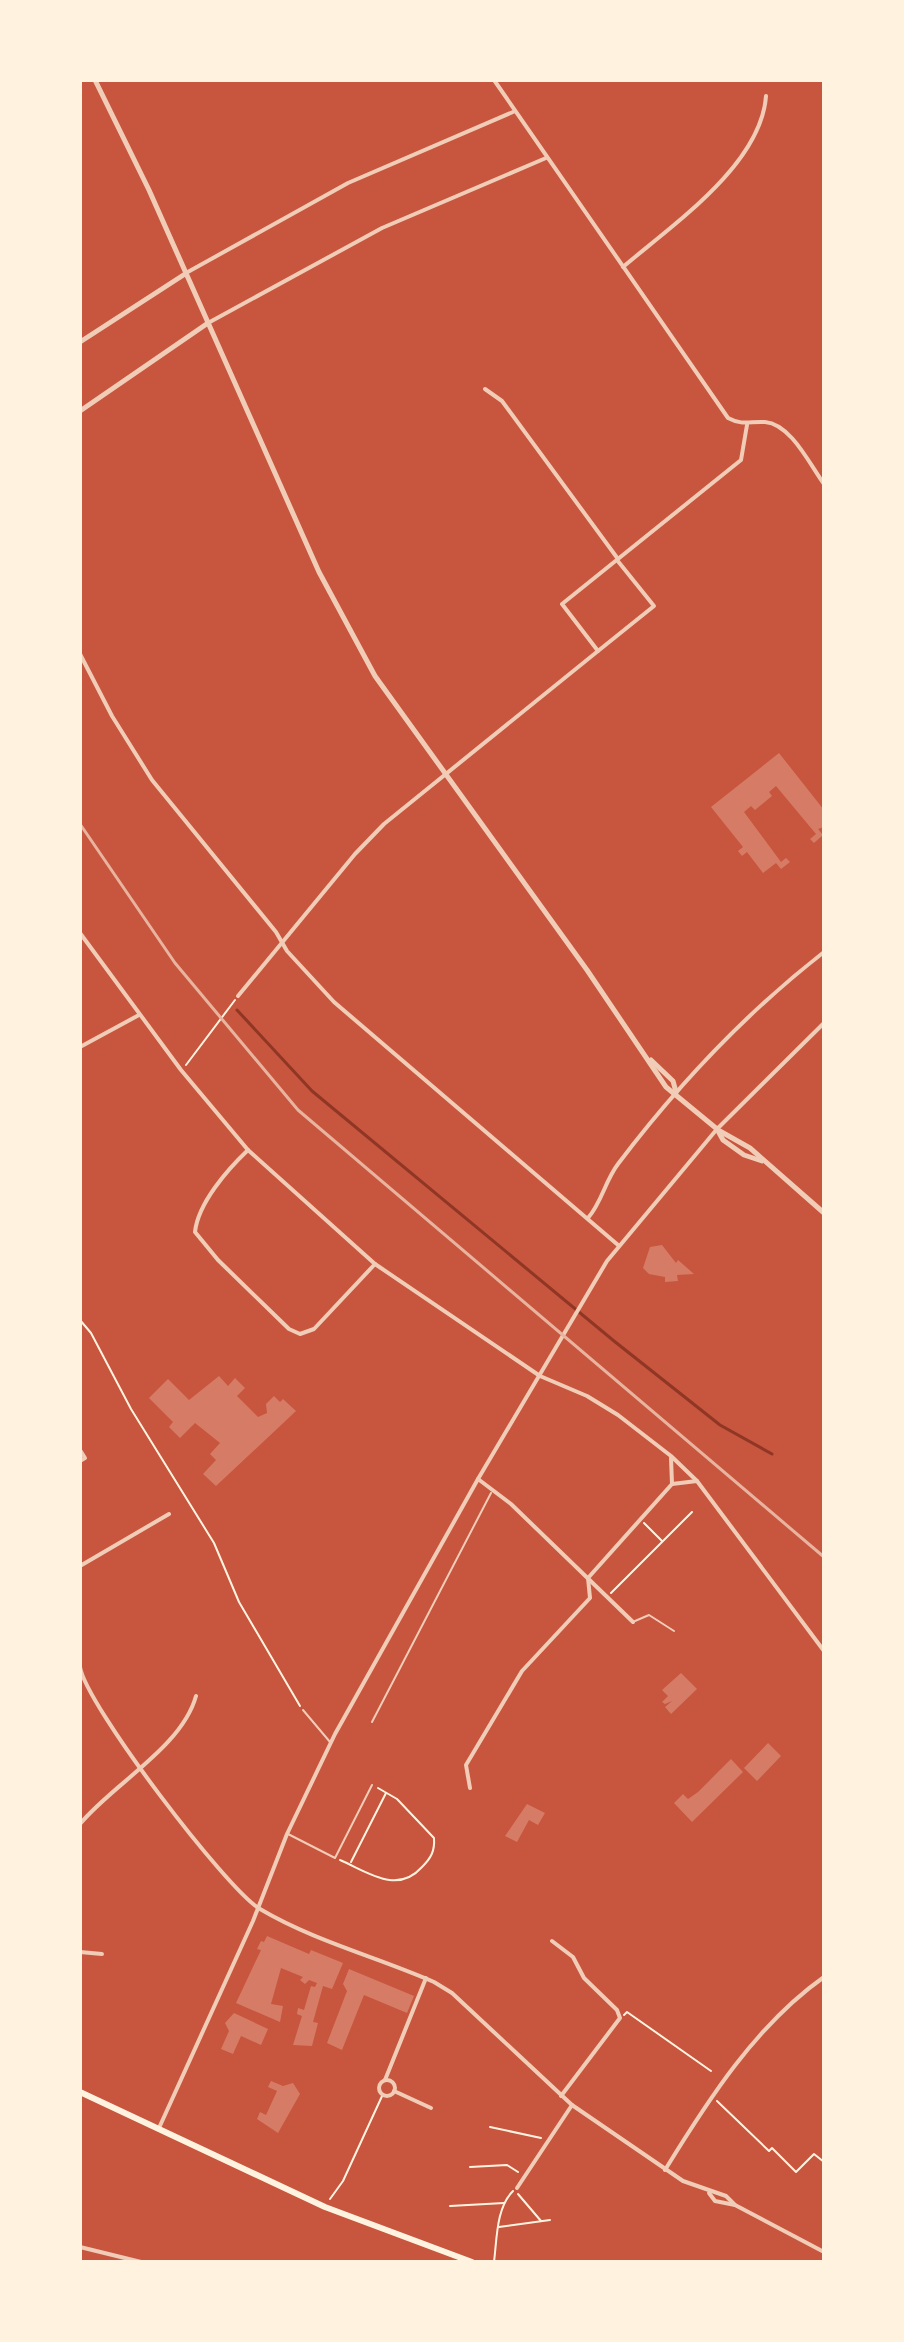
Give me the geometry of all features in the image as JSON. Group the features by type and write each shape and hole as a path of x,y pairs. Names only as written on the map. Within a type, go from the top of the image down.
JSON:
{"main road":[{"path":"80,2092 325,2207 472,2262"}],"street":[{"path":"95,80 341,618 375,676 647,1057 673,1081 677,1093 717,1129 728,1133 824,1213"},
{"path":"494,80 513,112 728,418 747,425 767,422 786,431 824,484"},
{"path":"623,267 726,177 765,109 766,96"},
{"path":"80,342 246,236 348,183 513,112"},
{"path":"80,411 208,323 382,228 546,158"},
{"path":"238,996 362,846 444,773 654,606 502,401 485,389"},
{"path":"598,651 562,604 741,460 747,425"},
{"path":"80,654 112,716 152,780 334,1002 618,1245"},
{"path":"80,933 181,1070 248,1150 375,1264 540,1376 587,1396 618,1415 671,1456 697,1481 824,1651"},
{"path":"588,1218 617,1165 677,1093 732,1033 824,952"},
{"path":"80,1047 139,1015"},
{"path":"159,2128 330,1743 478,1479 589,1293 618,1245 717,1129 824,1023"},
{"path":"248,1150 231,1167 209,1201 195,1232 211,1253 289,1329 300,1334 314,1329 375,1264"},
{"path":"80,1450 85,1458 80,1461"},
{"path":"671,1456 672,1484"},
{"path":"478,1479 493,1488 633,1622"},
{"path":"470,1788 466,1765 480,1740 522,1671 590,1598 588,1578 672,1484 697,1481"},
{"path":"80,1566 169,1514"},
{"path":"80,1667 99,1711 139,1767 229,1880 258,1909 426,1978 452,1993 561,2096 665,2170 709,2193 715,2201 735,2205 824,2252"},
{"path":"80,1824 192,1712 196,1696"},
{"path":"552,1941 573,1957 579,1972 617,2010 620,2018 561,2096"},
{"path":"80,1952 102,1954"},
{"path":"665,2170 713,2097 777,2017 824,1977"},
{"path":"426,1978 380,2088 383,2094 394,2091 431,2108"},
{"path":"385,2080 393,2083 394,2091"},
{"path":"517,2188 523,2174 535,2162 546,2140 572,2105"},
{"path":"80,2247 141,2262"}],"lane":[{"path":"372,1722 493,1488"},
{"path":"633,1622 649,1615 674,1631"},
{"path":"303,1710 330,1743"},
{"path":"287,1834 335,1858 372,1785"}],"path":[{"path":"181,1070 238,996"},
{"path":"80,1320 91,1333 131,1409 214,1543 239,1602 303,1710"},
{"path":"607,1597 692,1512"},
{"path":"640,1518 663,1542"},
{"path":"335,1858 389,1882 402,1882 413,1877 435,1850 434,1838 386,1792 372,1785"},
{"path":"350,1864 386,1792"},
{"path":"620,2018 627,2012 711,2071"},
{"path":"325,2207 343,2181 383,2094"},
{"path":"713,2097 769,2151 772,2148 796,2172 814,2154 824,2162"},
{"path":"490,2127 546,2140"},
{"path":"470,2167 507,2165 523,2174"},
{"path":"494,2262 498,2227 505,2203 517,2188"},
{"path":"517,2188 518,2197 541,2221"},
{"path":"450,2206 486,2201 505,2203"},
{"path":"498,2227 550,2220"}],"building":[{"path":"779,753 824,810 824,827 818,829 823,835 814,843 810,839 816,834 776,786 769,792 772,796 755,810 751,806 744,812 781,862 786,858 790,862 781,869 776,863 763,873 747,852 742,856 738,851 743,847 711,807"},
{"path":"662,1245 676,1263 678,1260 694,1274 677,1275 678,1281 665,1282 665,1277 649,1274 643,1268 650,1247"},
{"path":"219,1376 228,1386 235,1378 245,1388 237,1396 258,1417 267,1413 266,1404 274,1396 280,1402 283,1399 296,1411 216,1486 203,1474 216,1460 210,1454 220,1443 195,1423 180,1438 169,1427 173,1422 149,1398 168,1379 189,1400"},
{"path":"681,1673 697,1689 671,1714 665,1707 672,1701 662,1702 668,1696 662,1690"},
{"path":"768,1743 781,1756 757,1781 744,1768"},
{"path":"731,1759 743,1772 692,1822 674,1803 683,1794 688,1799 698,1792"},
{"path":"527,1804 545,1813 538,1825 529,1820 517,1842 505,1836"},
{"path":"267,1936 309,1954 311,1950 343,1963 332,1989 323,1986 313,2022 318,2023 312,2046 293,2045 302,2016 297,2014 298,2008 304,2010 311,1986 315,1987 317,1983 309,1980 305,1984 300,1980 303,1977 281,1968 271,2004 283,2006 280,2022 236,2003 261,1950 257,1949"},
{"path":"349,1969 414,1996 407,2013 364,1995 342,2050 327,2043 347,1991 343,1984"},
{"path":"234,2013 268,2029 261,2045 241,2036 233,2054 221,2049 229,2031 225,2023"},
{"path":"271,2081 283,2086 293,2083 300,2094 278,2133 257,2119 260,2112 266,2115 277,2091 268,2087"}],"waterway":[{"path":"237,1010 312,1091 720,1425 772,1454"}],"railway":[{"path":"80,824 175,963 298,1110 824,1557"}]}
